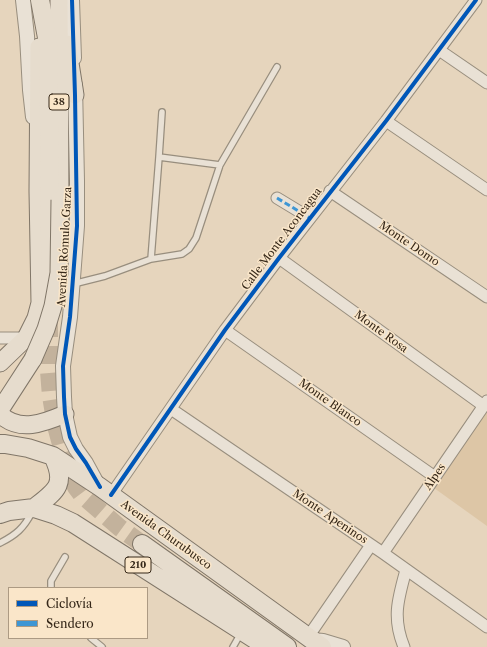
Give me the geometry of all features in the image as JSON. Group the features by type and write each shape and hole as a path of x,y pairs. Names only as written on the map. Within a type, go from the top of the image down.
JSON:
{"highway":[{"path":"39,0 48,43 49,221 51,270 49,302"},
{"name":"Avenida Churubusco","path":"0,444 28,448 52,456 105,491 314,641"},
{"path":"34,508 50,496 59,483 59,470 52,456"},
{"name":"210","path":"0,514 9,511 34,508 56,515 73,523 256,641"},
{"path":"142,544 288,647"}],"main road":[{"name":"Avenida Rómulo Garza","path":"0,362 26,338 36,318 40,303 38,133 39,0"},
{"name":"Avenida Rómulo Garza","path":"0,410 33,358 46,329 59,273 63,1"},
{"path":"63,1 75,95"},
{"path":"0,414 5,419 24,425 50,420 65,414"}],"street":[{"name":"Avenida Rómulo Garza","path":"23,0 27,36 30,101 38,133"},
{"name":"Calle Monte Aconcagua","path":"105,491 171,409 225,330 278,258 386,121 476,0"},
{"path":"439,50 487,83"},
{"name":"Avenida Rómulo Garza","path":"75,95 76,226 70,317 64,366 65,414 70,436 76,450 105,491"},
{"path":"386,121 487,190"},
{"name":"Monte Domo","path":"330,191 487,297"},
{"path":"277,198 310,218"},
{"name":"Monte Rosa","path":"278,258 486,403"},
{"name":"Monte Blanco","path":"225,330 435,477"},
{"path":"0,338 26,338"},
{"name":"Alpes","path":"383,553 486,403"},
{"name":"Monte Apeninos","path":"171,409 383,553 487,627"},
{"path":"343,647 330,643 314,641 371,545"},
{"path":"404,647 398,628 396,612 399,593 406,570"}],"lane":[{"path":"72,284 105,276 151,258 182,254 189,249 196,238 220,165 277,67"},
{"path":"151,258 162,112"},
{"path":"159,157 220,165"},
{"path":"0,543 21,529 34,508"},
{"path":"51,587 52,581 65,557"},
{"path":"92,639 102,647"},
{"path":"233,647 256,641"}],"shaded area":[{"path":"487,411 487,526 434,488"}],"tunnel":[{"path":"49,319 49,371 51,396 56,426 67,466 76,487 82,495 120,528 142,544"}],"marked path":[{"path":"277,198 310,218"}],"cycle path":[{"path":"72,0 77,226 70,317 63,366 64,397 65,414 70,437 100,487"},
{"path":"111,495 225,330 386,121 476,0"}]}
